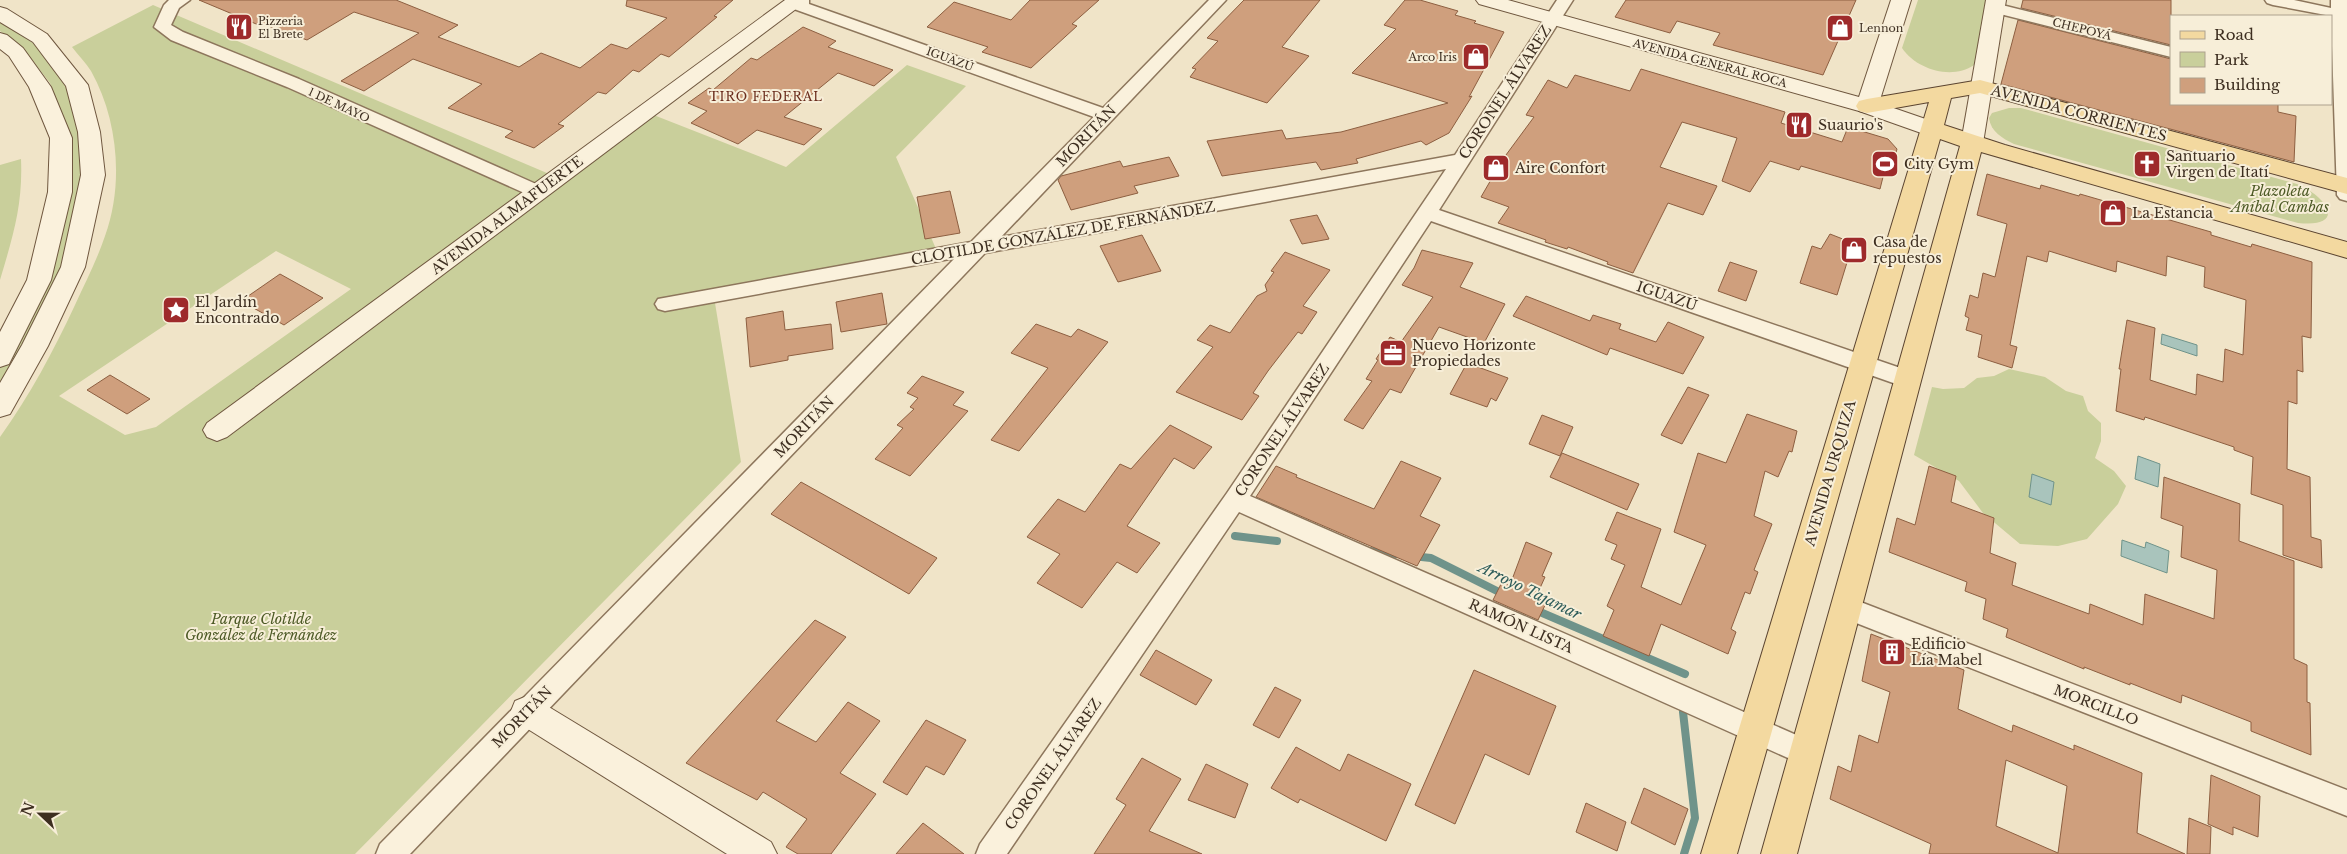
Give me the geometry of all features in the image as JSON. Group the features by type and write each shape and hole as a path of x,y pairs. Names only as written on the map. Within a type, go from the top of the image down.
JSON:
{"main road":[{"name":"AVENIDA ALMAFUERTE","path":"217,430 799,0"},
{"name":"AVENIDA GENERAL ROCA","path":"1486,0 1867,106 1932,129"},
{"path":"1867,106 1901,0"},
{"path":"1779,854 1907,378 1980,145 1980,86 1995,4"},
{"path":"0,13 40,38 76,85 89,132 93,175 73,267 36,346 0,407"},
{"path":"0,39 16,52 40,87 61,138 60,192 39,280 0,357"},
{"name":"AVENIDA CORRIENTES","path":"1867,106 1980,86 2347,186"},
{"name":"AVENIDA URQUIZA","path":"1719,854 1942,93"},
{"path":"1932,129 1980,145 2347,250"},
{"path":"527,711 759,854"}],"street":[{"name":"IGUAZÚ","path":"799,0 800,6 1106,115"},
{"name":"MORITÁN","path":"390,854 1218,0"},
{"name":"CORONEL ÁLVAREZ","path":"990,854 1236,500 1462,160 1564,0"},
{"path":"2273,0 2342,11 2337,94 2347,195"},
{"name":"1 DE MAYO","path":"177,3 162,27 177,36 293,83 411,138 538,192"},
{"name":"CHEPOYÁ","path":"1995,4 2170,52"},
{"name":"CLOTILDE GONZÁLEZ DE FERNÁNDEZ","path":"665,304 1462,160"},
{"name":"IGUAZÚ","path":"1427,213 1907,378"},
{"name":"RAMÓN LISTA","path":"1236,500 1806,753"},
{"name":"MORCILLO","path":"1844,607 2347,803"}],"green space":[{"path":"1918,0 1991,0 1974,65 1956,72 1946,72 1926,67 1908,56 1902,48"},
{"name":"Parque Clotilde González de Fernández","path":"153,5 561,179 651,114 786,167 907,65 966,86 896,157 940,258 715,303 741,462 355,854 0,854 0,437 40,373 95,263 111,216 115,195 115,152 107,110 91,71 72,47","holes":["276,251 351,289 156,427 125,435 59,396"]},
{"path":"0,20 33,43 68,87 80,127 85,178 65,268 0,393 0,362 24,319 66,131 50,83 22,47 0,31"},
{"name":"Plazoleta Aníbal Cambas","path":"2009,108 2021,108 2297,184 2317,196 2324,203 2328,210 2327,216 2323,221 2298,223 2014,144 2001,137 1995,131 1989,118 1992,113"},
{"path":"21,159 19,206 0,280 0,165"},
{"path":"2009,369 2045,377 2066,391 2083,396 2088,411 2101,423 2101,441 2095,458 2114,471 2126,486 2118,504 2087,539 2058,546 2020,544 1983,513 1959,481 1914,455 1932,387 1943,389 1964,388 1977,378 1994,376"}],"water":[{"path":"2162,334 2197,345 2197,356 2161,344"},
{"path":"2138,456 2160,464 2158,487 2135,479"},
{"path":"2032,474 2054,482 2051,505 2029,497"},
{"path":"2122,540 2145,548 2146,542 2169,551 2167,573 2121,556"}],"building":[{"path":"199,0 396,0 458,25 438,37 519,67 541,53 580,68 611,44 627,49 667,18 626,6 627,0 733,0 714,16 717,17 669,57 661,54 639,72 633,70 606,94 598,92 558,124 564,126 534,148 505,137 513,131 448,108 482,84 413,59 364,91 341,81 419,33 354,12 307,40 263,24 261,26"},
{"path":"1030,0 1099,0 1072,24 1077,26 1031,68 982,52 988,47 927,27 954,2 1011,20"},
{"path":"1244,0 1320,0 1282,47 1309,56 1267,103 1190,77 1196,69 1192,68 1218,41 1207,38"},
{"path":"1405,0 1420,0 1458,11 1455,15 1504,32 1469,97 1472,96 1449,133 1426,145 1421,141 1356,159 1358,163 1321,170 1316,162 1222,176 1207,141 1282,130 1286,139 1341,132 1448,103 1352,73 1396,29 1384,25"},
{"path":"1626,0 1856,0 1823,75 1713,45 1720,33 1677,21 1670,33 1615,17"},
{"path":"2023,0 2171,0 2170,45 2021,8"},
{"path":"2018,20 2170,59 2170,105 2278,105 2278,112 2296,116 2294,162 2001,84"},
{"path":"803,27 836,41 828,47 893,70 874,86 838,73 784,117 822,129 804,145 757,130 738,144 691,123 707,111 688,103 709,88 713,90 751,58 757,60"},
{"path":"1641,69 1785,112 1781,123 1842,142 1848,127 1888,139 1897,149 1890,175 1884,173 1880,189 1801,166 1799,170 1770,161 1750,192 1722,181 1737,138 1682,122 1660,167 1717,186 1703,215 1668,203 1633,273 1568,247 1567,249 1545,242 1546,240 1498,223 1509,207 1481,197 1503,159 1534,117 1526,115 1548,80 1567,88 1575,75 1630,91"},
{"path":"1169,157 1179,176 1134,186 1138,193 1071,210 1058,180 1061,176 1120,161 1123,167"},
{"path":"1987,174 2040,189 2041,185 2079,196 2080,194 2211,232 2211,235 2251,247 2252,244 2312,262 2311,338 2302,336 2303,372 2297,370 2297,404 2288,401 2287,469 2310,477 2311,537 2321,540 2322,568 2283,555 2283,505 2251,494 2253,457 2234,450 2234,447 2145,417 2144,420 2116,411 2121,369 2119,369 2127,320 2155,328 2150,380 2196,395 2197,374 2223,382 2225,349 2243,355 2246,300 2204,287 2205,267 2167,256 2166,276 2117,261 2116,272 2049,251 2047,262 2027,256 2010,345 2017,347 2012,368 1978,357 1982,335 1966,330 1969,318 1965,316 1970,295 1978,298 1983,273 1995,277 2007,224 1977,215"},
{"path":"950,191 960,233 925,239 917,197"},
{"path":"1317,215 1329,239 1302,244 1290,220"},
{"path":"1830,234 1853,243 1837,295 1800,283 1812,246 1821,249"},
{"path":"1142,235 1161,271 1118,282 1100,246"},
{"path":"1422,250 1473,263 1460,287 1505,304 1484,343 1439,327 1401,393 1390,389 1363,429 1344,420 1372,381 1366,379 1378,360 1376,359 1390,337 1401,342 1433,297 1402,285 1414,268"},
{"path":"1285,252 1330,270 1303,306 1317,312 1302,334 1298,332 1268,371 1253,393 1259,396 1242,420 1176,392 1213,347 1197,340 1210,325 1230,333 1257,296 1267,291 1265,285 1274,272 1271,271"},
{"path":"1730,262 1757,271 1746,301 1718,291"},
{"path":"280,274 323,298 284,325 241,301"},
{"path":"882,293 887,324 841,332 836,302"},
{"path":"1526,296 1590,321 1593,315 1621,324 1619,329 1656,342 1668,322 1704,337 1683,374 1610,348 1607,355 1513,316"},
{"path":"783,311 785,330 831,324 833,349 788,356 788,360 750,367 746,318"},
{"path":"1036,324 1071,337 1078,329 1108,342 1019,451 991,440 1048,368 1011,353"},
{"path":"1467,363 1508,378 1496,401 1491,398 1487,407 1450,394"},
{"path":"110,375 150,399 127,414 87,390"},
{"path":"922,376 964,392 953,405 968,411 910,476 875,459 903,428 897,425 914,409 910,407 918,398 907,393"},
{"path":"1688,387 1709,395 1682,444 1661,435"},
{"path":"1747,414 1797,431 1792,452 1789,451 1778,477 1765,471 1754,516 1772,524 1754,570 1758,572 1750,594 1745,592 1731,629 1736,632 1728,654 1661,624 1649,656 1603,636 1614,610 1607,606 1625,565 1611,559 1617,545 1605,540 1617,512 1661,529 1641,587 1681,605 1706,545 1674,532 1698,453 1726,463"},
{"path":"1542,415 1573,427 1560,456 1529,444"},
{"path":"1170,425 1212,447 1194,469 1174,458 1127,526 1160,543 1137,573 1117,562 1082,608 1037,583 1060,554 1027,537 1058,499 1085,512 1120,464 1131,469"},
{"path":"1562,453 1639,484 1627,510 1550,477"},
{"path":"1401,461 1441,478 1420,516 1440,525 1417,566 1256,497 1276,466 1297,475 1296,477 1374,509"},
{"path":"1929,466 1956,476 1951,502 1994,518 1990,553 2016,563 2012,585 2089,614 2090,604 2143,625 2145,594 2214,619 2217,570 2181,557 2183,526 2161,518 2164,477 2240,504 2239,541 2294,561 2294,659 2307,665 2307,702 2310,703 2311,755 2251,731 2251,722 2182,695 2181,703 2130,683 2130,685 2084,667 2084,669 2006,637 2008,629 1983,619 1986,599 1965,591 1967,582 1889,552 1897,518 1915,525"},
{"path":"801,482 937,558 909,594 771,514"},
{"path":"1526,542 1552,553 1542,576 1545,577 1536,597 1547,601 1538,620 1493,600 1502,582 1510,585"},
{"path":"815,620 846,637 776,721 816,742 848,702 880,721 840,773 876,794 831,854 798,854 786,847 807,819 763,792 757,800 686,763"},
{"path":"1871,634 1964,670 1958,709 2012,732 2013,725 2074,750 2074,745 2142,773 2137,833 2185,854 1929,854 1931,844 1830,799 1838,766 1851,772 1859,735 1878,743 1890,692 1862,681","holes":["2006,760 2067,786 2058,853 1996,826"]},
{"path":"1156,650 1212,680 1196,705 1140,675"},
{"path":"1474,670 1556,706 1529,775 1485,754 1455,824 1415,805"},
{"path":"1275,687 1301,700 1279,738 1253,725"},
{"path":"926,720 966,740 944,775 926,766 907,795 883,782"},
{"path":"1296,747 1340,771 1348,754 1411,784 1386,841 1300,799 1298,803 1271,788"},
{"path":"1142,758 1181,779 1149,831 1202,854 1094,854 1126,805 1116,799"},
{"path":"1206,764 1248,784 1235,818 1188,800"},
{"path":"2211,775 2260,796 2258,837 2233,827 2233,835 2208,824"},
{"path":"1644,788 1688,809 1675,845 1631,823"},
{"path":"1586,803 1626,822 1617,851 1576,832"},
{"path":"2189,818 2211,827 2210,854 2187,854"},
{"path":"923,823 964,854 896,854"}],"waterway":[{"name":"Arroyo Tajamar","path":"1235,536 1277,541"},
{"name":"Arroyo Tajamar","path":"1370,551 1396,554"},
{"name":"Arroyo Tajamar","path":"1412,556 1431,558 1507,596"},
{"name":"Arroyo Tajamar","path":"1533,609 1685,674"},
{"name":"Arroyo Tajamar","path":"1683,712 1695,818 1684,854"}],"place":[{"name":"Pizzeria El Brete","path":"239,27"},
{"name":"Lennon","path":"1840,28"},
{"name":"Arco Iris","path":"1476,57"},
{"name":"Suaurio's","path":"1799,125"},
{"name":"City Gym","path":"1885,164"},
{"name":"Santuario Virgen de Itatí","path":"2147,164"},
{"name":"Aire Confort","path":"1496,168"},
{"name":"La Estancia","path":"2113,213"},
{"name":"Casa de repuestos","path":"1854,250"},
{"name":"El Jardín Encontrado","path":"176,310"},
{"name":"Nuevo Horizonte Propiedades","path":"1393,353"},
{"name":"Edificio Lía Mabel","path":"1892,652"}],"district":[{"name":"TIRO FEDERAL","path":"766,97"}]}
